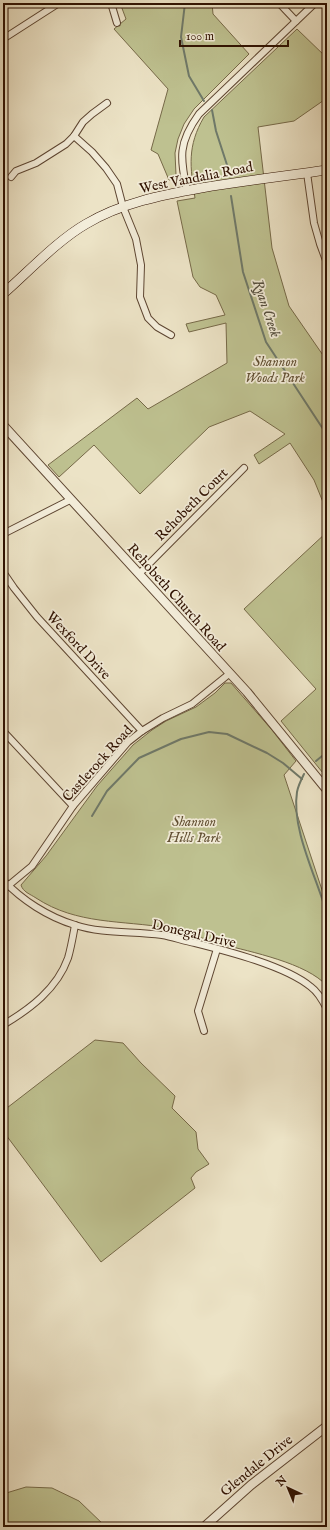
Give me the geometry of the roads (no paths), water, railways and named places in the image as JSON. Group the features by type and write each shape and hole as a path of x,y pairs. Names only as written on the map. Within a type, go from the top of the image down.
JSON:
{"main road":[{"name":"West Vandalia Road","path":"3,294 58,245 85,225 105,213 173,193 327,170"}],"street":[{"path":"3,39 59,3"},
{"path":"111,3 117,22"},
{"path":"280,3 296,21"},
{"path":"187,191 182,154 184,140 191,125 199,114 315,3"},
{"path":"12,177 16,171 36,162 66,144 84,122 108,103"},
{"path":"74,136 92,152 117,184 123,207 136,239 141,265 140,297 148,318 157,327 171,335"},
{"path":"307,173 314,223 327,263"},
{"name":"Rehobeth Church Road","path":"3,425 247,692 327,790"},
{"name":"Rehobeth Court","path":"139,574 244,468"},
{"path":"3,534 70,500"},
{"name":"Wexford Drive","path":"3,572 37,617 142,731"},
{"name":"Castlerock Road","path":"6,888 32,866 73,806 128,742 163,718 192,704 229,674"},
{"path":"3,731 73,806"},
{"name":"Donegal Drive","path":"3,880 6,888 43,912 75,925 106,931 162,935 217,949 294,975 312,987 323,1001 327,1009"},
{"path":"3,1025 24,1013 49,991 60,975 68,957 75,925"},
{"path":"204,1030 198,1011 217,949"},
{"name":"Glendale Drive","path":"204,1527 251,1485 327,1426"}],"waterway":[{"name":"Ryan Creek","path":"185,3 181,37 189,76 204,101"},
{"name":"Ryan Creek","path":"212,110 216,131 228,168"},
{"name":"Ryan Creek","path":"231,196 243,272 266,342 327,435"},
{"path":"92,816 107,791 139,758 181,739 209,732 227,734 267,753 283,763 302,779"},
{"name":"Ryan Creek","path":"316,761 327,752"},
{"name":"Ryan Creek","path":"304,774 297,792 296,806 298,822 306,853 327,914"}],"park label":[{"name":"Shannon Woods Park","path":"275,370"},
{"name":"Shannon Hills Park","path":"194,830"}]}
